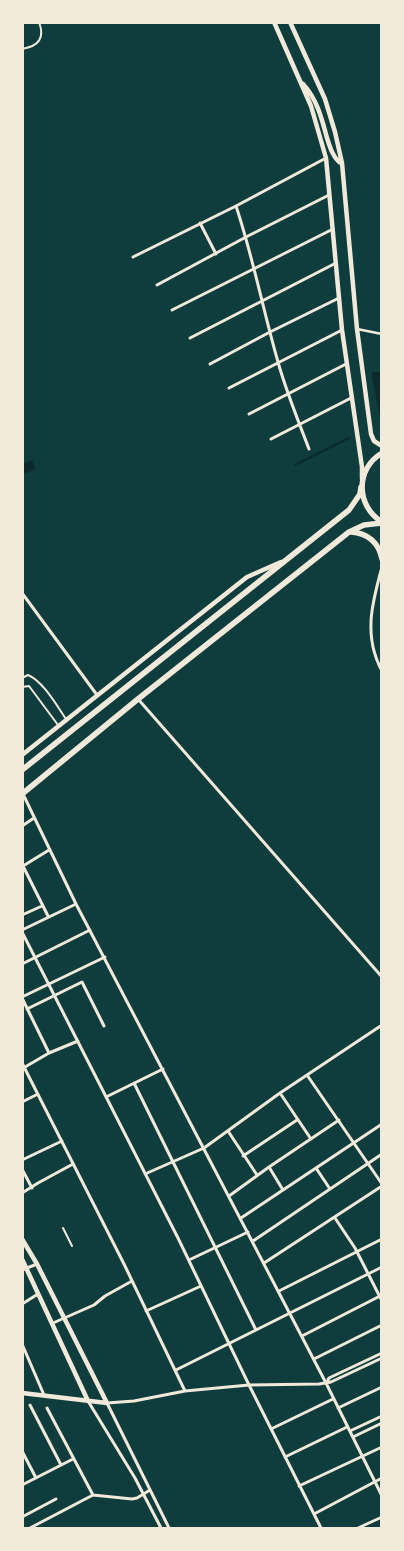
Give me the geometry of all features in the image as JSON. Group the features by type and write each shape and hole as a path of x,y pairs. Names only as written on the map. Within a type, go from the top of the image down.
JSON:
{"highway":[{"path":"22,770 349,510 360,494 362,479 368,466 372,460 382,453"},
{"path":"361,486 367,508 382,523"},
{"path":"23,794 138,699 349,532 364,525 382,523"},
{"path":"349,532 358,532 366,535 378,548 382,559"}],"main road":[{"path":"274,22 311,106 326,158 342,330 362,467 362,479"},
{"path":"290,22 324,99 335,132 342,163 358,329 371,434 374,441 382,446"},
{"path":"300,82 311,92 332,154 342,163"},
{"path":"22,755 247,577 286,560"},
{"path":"22,1238 107,1403"},
{"path":"22,1260 88,1401"},
{"path":"22,1393 107,1403"}],"street":[{"path":"133,257 236,206 326,158"},
{"path":"157,285 246,237 330,195"},
{"path":"236,206 246,237 278,364 309,449"},
{"path":"200,223 216,254"},
{"path":"172,310 333,228"},
{"path":"190,338 336,263"},
{"path":"210,364 339,298"},
{"path":"358,329 382,334"},
{"path":"229,388 342,330"},
{"path":"249,414 346,364"},
{"path":"271,439 351,398"},
{"path":"382,567 372,601 370,622 372,643 378,665 382,671"},
{"path":"22,593 97,695"},
{"path":"138,699 382,977"},
{"path":"23,794 76,904 279,1291 382,1496"},
{"path":"22,826 34,818"},
{"path":"48,916 23,866 50,850"},
{"path":"76,904 48,916 22,931 322,1528"},
{"path":"22,915 42,906"},
{"path":"22,964 90,930"},
{"path":"50,1053 22,998 104,957"},
{"path":"27,1009 82,982 104,1026"},
{"path":"145,1174 204,1148 280,1093 382,1025"},
{"path":"25,1067 50,1053 78,1041"},
{"path":"22,1063 185,1391"},
{"path":"106,1097 163,1069"},
{"path":"264,1264 382,1185 308,1075"},
{"path":"134,1082 256,1330"},
{"path":"280,1093 311,1139"},
{"path":"22,1102 38,1094"},
{"path":"244,1156 297,1120"},
{"path":"229,1196 339,1120"},
{"path":"241,1218 382,1124"},
{"path":"228,1130 257,1176"},
{"path":"22,1160 62,1141"},
{"path":"252,1241 382,1154"},
{"path":"22,1193 73,1164"},
{"path":"269,1167 283,1190"},
{"path":"316,1168 330,1189"},
{"path":"22,1169 32,1188"},
{"path":"334,1218 357,1252 382,1301"},
{"path":"189,1260 248,1232"},
{"path":"377,1241 382,1234"},
{"path":"279,1291 382,1239"},
{"path":"25,1269 37,1264"},
{"path":"176,1370 382,1267"},
{"path":"53,1323 94,1305 105,1296 132,1281"},
{"path":"146,1311 201,1286"},
{"path":"22,1304 38,1294"},
{"path":"302,1336 380,1296"},
{"path":"314,1359 382,1325"},
{"path":"22,1344 44,1396"},
{"path":"326,1383 329,1378 382,1353"},
{"path":"169,1528 107,1403 134,1401 185,1391 249,1385 326,1383 382,1358"},
{"path":"338,1408 382,1387"},
{"path":"271,1429 333,1399"},
{"path":"88,1401 144,1495 161,1528"},
{"path":"30,1405 61,1465"},
{"path":"47,1408 93,1495"},
{"path":"350,1432 382,1416"},
{"path":"353,1437 382,1423"},
{"path":"285,1457 347,1426"},
{"path":"300,1486 382,1447"},
{"path":"22,1451 36,1478"},
{"path":"22,1485 73,1459"},
{"path":"314,1514 382,1478"},
{"path":"30,1528 93,1495 132,1499 144,1495 150,1490"},
{"path":"22,1517 56,1499"},
{"path":"358,1528 382,1517"}],"lane":[{"path":"22,49 30,48 41,38 42,32 39,22"},
{"path":"22,678 28,675 34,677 66,720"},
{"path":"22,687 29,686 59,726"},
{"path":"63,1228 72,1246"}],"water":[{"path":"373,372 381,372 381,424 372,376"},
{"path":"32,460 36,469 23,474 23,464"}],"waterway":[{"path":"295,465 349,438"}]}
